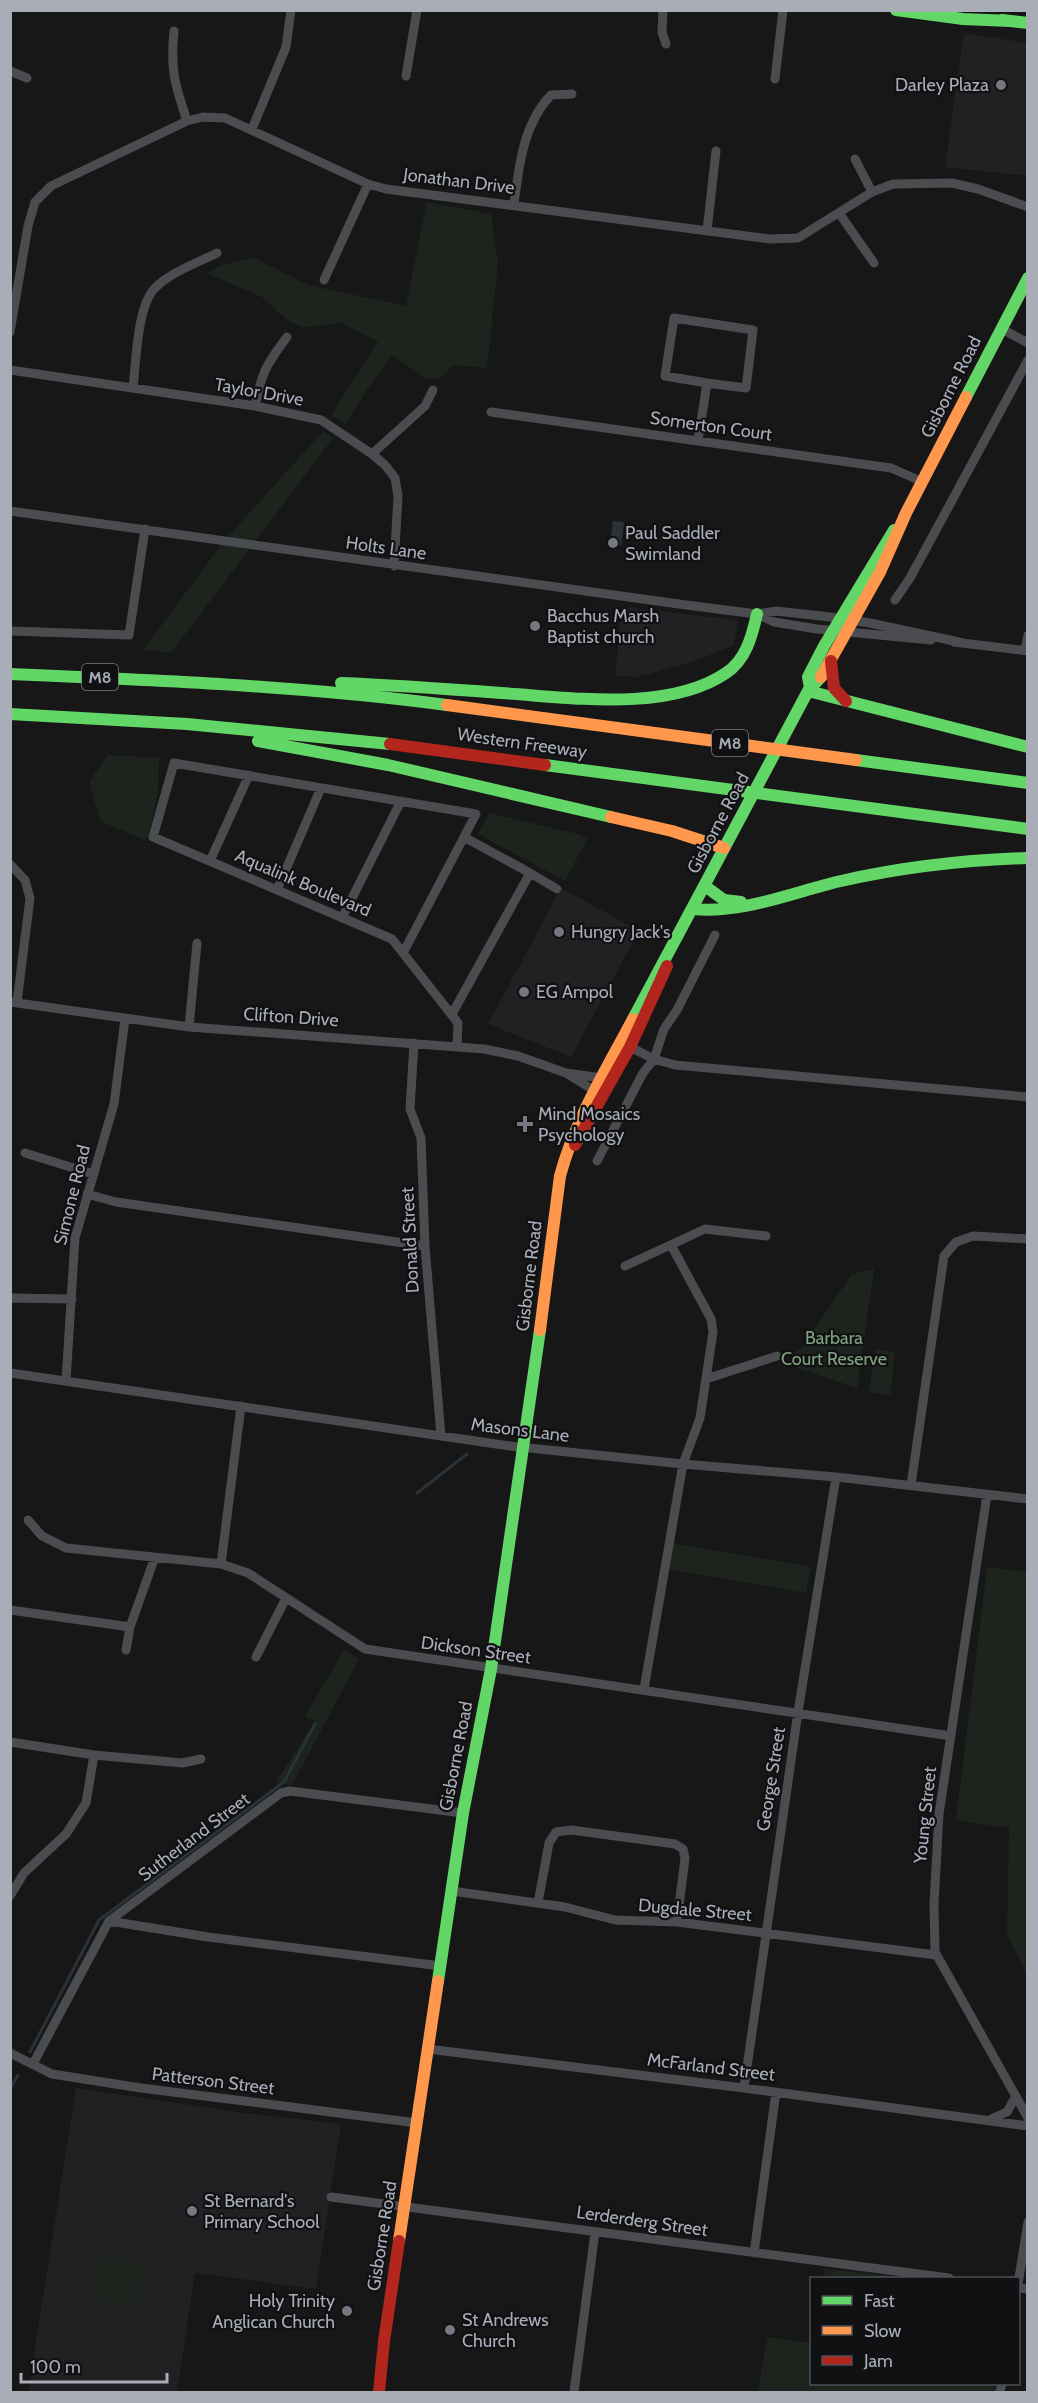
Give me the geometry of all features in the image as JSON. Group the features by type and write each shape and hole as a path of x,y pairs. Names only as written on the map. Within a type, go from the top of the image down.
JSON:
{"main road":[{"path":"896,10 1028,23"},
{"path":"937,10 979,18"},
{"name":"Gisborne Road","path":"809,689 808,677 832,631 906,513 1028,279"},
{"name":"Gisborne Road","path":"379,2392 384,2342 452,1891 491,1669 524,1448 560,1176 599,1093 660,985 676,942 724,848 809,689 818,683 848,633 895,544 906,513"},
{"path":"190,681 262,680 565,697 649,697 695,686 724,674 735,666 748,646 757,614"},
{"path":"831,660 834,688 847,701"},
{"name":"Western Freeway","path":"10,674 190,681 330,692 432,703 1028,783"},
{"path":"809,689 847,701 1028,747"},
{"name":"Western Freeway","path":"10,714 235,728 374,742 1028,829"},
{"path":"102,718 181,732 274,743 379,763 672,831 724,848"},
{"path":"693,909 707,911 757,902 841,881 907,869 973,861 1028,858"},
{"path":"705,886 724,900 757,902"},
{"name":"Gisborne Road","path":"384,2342 388,2392"}],"street":[{"path":"252,129 286,47 291,10"},
{"path":"406,76 417,10"},
{"path":"663,10 662,32 666,44"},
{"path":"776,79 783,10"},
{"path":"174,31 171,60 173,76 187,122"},
{"path":"10,71 27,78"},
{"path":"514,204 521,150 543,104 552,95 572,94"},
{"name":"Jonathan Drive","path":"10,332 27,226 35,202 51,186 187,122 213,116 225,118 252,129 368,184 459,200 514,204 770,240 798,238 872,192 893,184 952,183 978,189 1028,207"},
{"path":"707,231 716,151"},
{"path":"855,159 872,192"},
{"path":"324,280 368,184"},
{"path":"839,213 874,263"},
{"path":"133,388 143,313 148,298 155,288 171,277 217,253"},
{"path":"674,318 753,330 746,387 706,383 665,376 674,318"},
{"path":"1002,329 1028,343"},
{"path":"255,406 261,376 287,337"},
{"path":"895,600 910,578 1028,360"},
{"name":"Taylor Drive","path":"10,370 293,412 321,420 372,454 395,478 398,496 394,566"},
{"path":"698,441 706,383"},
{"path":"372,454 425,406 433,390"},
{"name":"Somerton Court","path":"491,412 891,468 922,482"},
{"name":"Holts Lane","path":"10,511 394,566 757,614 776,611 839,618 959,642"},
{"path":"10,631 129,634 145,529"},
{"name":"Holts Lane","path":"757,614 774,622 832,631 1026,650"},
{"path":"1026,650 1028,635"},
{"name":"Aqualink Boulevard","path":"249,776 174,763 153,837 392,939 458,1023 457,1046"},
{"path":"210,861 249,776 476,814 403,952"},
{"path":"277,890 321,788"},
{"path":"342,918 401,801"},
{"path":"464,837 557,889"},
{"path":"10,864 25,880 30,898 14,1002"},
{"path":"452,1014 530,873"},
{"path":"597,1161 643,1072 654,1059 664,1029 677,1010 715,935"},
{"path":"189,1026 197,943"},
{"name":"Clifton Drive","path":"14,1002 189,1026 484,1049 518,1056 566,1073"},
{"name":"Simone Road","path":"66,1381 75,1238 114,1104 125,1019"},
{"name":"Donald Street","path":"414,1043 410,1109 421,1138 425,1246 441,1436"},
{"path":"625,1045 654,1059 675,1065 1028,1097"},
{"path":"566,1073 606,1080"},
{"path":"566,1073 599,1093"},
{"path":"25,1153 93,1174"},
{"path":"87,1194 116,1202 425,1246"},
{"path":"625,1266 705,1229 766,1236"},
{"path":"911,1485 944,1256 956,1242 973,1236 1028,1239"},
{"path":"644,1689 683,1464 700,1418 713,1332 711,1319 671,1245"},
{"path":"10,1298 20,1300 72,1299"},
{"path":"706,1379 777,1356"},
{"name":"Masons Lane","path":"10,1373 524,1448 836,1477 1028,1499"},
{"path":"221,1564 241,1406"},
{"name":"George Street","path":"744,2088 764,1934 836,1477"},
{"name":"Young Street","path":"987,1494 939,1814 934,1952 1028,2118"},
{"name":"Dickson Street","path":"28,1520 42,1536 66,1548 221,1564 248,1573 365,1649 951,1736"},
{"path":"126,1650 130,1627 155,1557"},
{"path":"256,1657 286,1598"},
{"path":"10,1610 130,1627"},
{"path":"10,1742 94,1755 182,1763 201,1759"},
{"path":"10,1896 24,1873 66,1834 86,1803 94,1755"},
{"name":"Sutherland Street","path":"33,2064 109,1921 282,1792 290,1791 464,1813"},
{"path":"538,1903 549,1843 556,1832 571,1830 675,1844 683,1849 685,1858 677,1922"},
{"name":"Dugdale Street","path":"452,1891 565,1907 615,1920 677,1922 936,1955"},
{"path":"109,1921 441,1966"},
{"name":"McFarland Street","path":"428,2049 1028,2126"},
{"name":"Patterson Street","path":"10,2053 52,2074 141,2088 417,2123"},
{"path":"754,2253 776,2092"},
{"path":"988,2120 1006,2112 1016,2096"},
{"name":"Lerderderg Street","path":"330,2197 941,2277"},
{"path":"1019,2277 1028,2222"},
{"path":"573,2392 595,2232"}],"shaded area":[{"path":"964,33 1027,43 1027,176 945,167"},
{"path":"613,521 624,522 621,546 610,544"},
{"path":"622,607 738,620 734,645 698,660 638,677 615,676"},
{"path":"561,888 639,931 571,1057 488,1024"},
{"name":"St Bernard's Primary School","path":"76,2088 237,2112 341,2124 316,2289 195,2273 177,2392 28,2392"}],"green space":[{"path":"427,202 491,214 498,263 487,368 454,365 439,379 425,378 392,355 346,424 331,415 378,342 342,323 302,327 287,320 264,298 207,273 223,265 254,258 308,285 406,306"},
{"path":"323,431 333,438 171,653 143,650 224,541"},
{"path":"108,755 159,758 158,794 147,841 100,821 89,782"},
{"path":"489,813 579,834 587,839 565,881 478,834"},
{"name":"Barbara Court Reserve","path":"874,1269 857,1388 792,1366 793,1354 802,1347 852,1274"},
{"path":"875,1349 895,1352 890,1395 869,1392"},
{"path":"671,1543 811,1567 806,1593 667,1569"},
{"path":"987,1567 1027,1572 1027,1975 1007,1934 1009,1828 956,1820"},
{"path":"344,1649 359,1659 292,1785 276,1782 315,1721 305,1717"},
{"path":"102,2256 144,2265 134,2308 92,2298"},
{"path":"825,2269 904,2277 824,2277"},
{"path":"767,2337 810,2343 810,2385 1002,2385 1000,2392 758,2392"}],"waterway":[{"path":"417,1493 467,1454"},
{"path":"30,2052 99,1920 284,1782 315,1724"},
{"path":"10,2089 18,2075"}],"traffic: fast":[{"path":"896,10 963,19 1010,21"},
{"path":"1002,20 1028,23"},
{"path":"966,397 1028,278"},
{"path":"810,688 808,677 824,646 894,530"},
{"path":"341,683 616,700 675,694 702,686 733,668 747,647 757,614"},
{"path":"10,674 284,688 447,705"},
{"path":"633,1019 808,691 821,677"},
{"path":"808,691 1028,747"},
{"path":"10,714 187,724 390,744"},
{"path":"258,741 388,765 611,817"},
{"path":"856,760 1028,783"},
{"path":"545,765 1028,829"},
{"path":"693,909 712,910 749,905 841,881 911,868 957,862 1028,858"},
{"path":"705,886 724,900 741,902"},
{"path":"438,1981 463,1813 491,1669 540,1330"}],"traffic: slow":[{"path":"821,677 880,572 906,513 966,397"},
{"path":"447,705 856,760"},
{"path":"611,817 672,831 724,848"},
{"path":"540,1330 560,1176 566,1155 602,1076 633,1019"},
{"path":"399,2241 438,1981"}],"traffic: jam":[{"path":"831,661 834,688 846,701"},
{"path":"390,744 545,765"},
{"path":"575,1145 630,1047 667,966"},
{"path":"379,2392 399,2241"}],"place":[{"name":"Darley Plaza","path":"1001,85"},
{"name":"Paul Saddler Swimland","path":"613,543"},
{"name":"Bacchus Marsh Baptist church","path":"535,626"},
{"name":"Hungry Jack's","path":"559,932"},
{"name":"EG Ampol","path":"524,992"},
{"name":"Mind Mosaics Psychology","path":"525,1124"},
{"name":"St Bernard's Primary School","path":"192,2211"},
{"name":"Holy Trinity Anglican Church","path":"347,2311"},
{"name":"St Andrews Church","path":"450,2330"}]}
